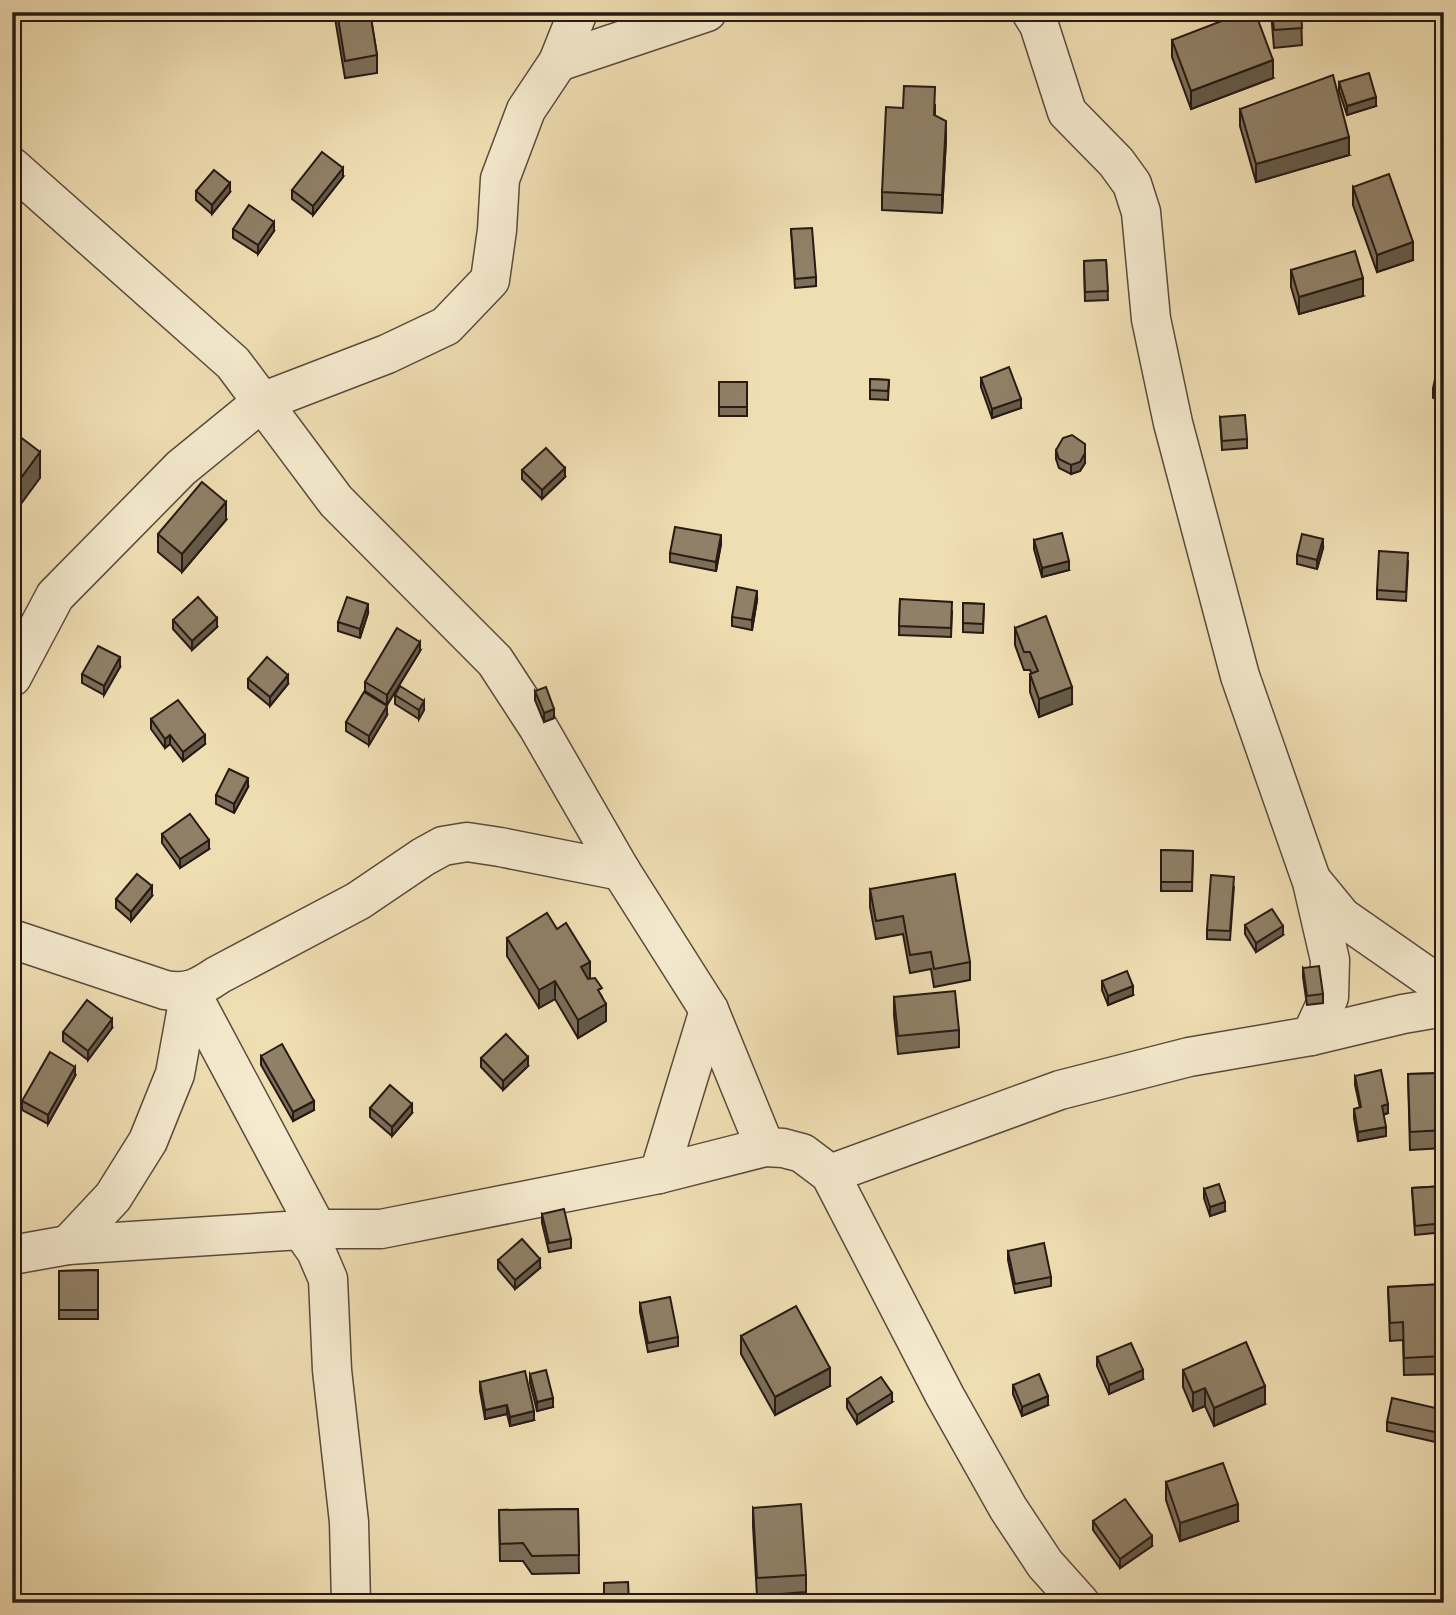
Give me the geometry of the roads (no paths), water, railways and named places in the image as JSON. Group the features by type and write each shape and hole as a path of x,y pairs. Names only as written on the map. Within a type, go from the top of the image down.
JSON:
{"street":[{"path":"12,677 55,596 181,468 262,402 387,354 446,326 490,280 500,179 526,110 558,62 578,12"},
{"path":"558,62 707,12"},
{"path":"1031,12 1039,25 1067,112 1116,162 1132,184 1141,212 1151,319 1173,423 1240,676 1312,882 1330,960 1329,997 1311,1036"},
{"path":"12,167 233,363 336,501 495,661 538,727 621,871 709,1010 765,1147"},
{"path":"12,939 165,990 190,991 358,901 443,846 467,842 489,845 621,871"},
{"path":"1312,882 1342,917 1444,988"},
{"path":"190,991 309,1230 328,1279 332,1370 349,1522 351,1603"},
{"path":"68,1245 113,1197 148,1141 175,1074 190,991"},
{"path":"830,1174 1060,1090 1189,1057 1311,1036 1402,1014 1444,1007"},
{"path":"659,1174 709,1010"},
{"path":"12,1255 68,1245 309,1230 381,1229 659,1174 765,1147 802,1153 830,1174 945,1396 1008,1508 1045,1564 1080,1603"},
{"path":"328,1279 347,1256 381,1229"}]}
